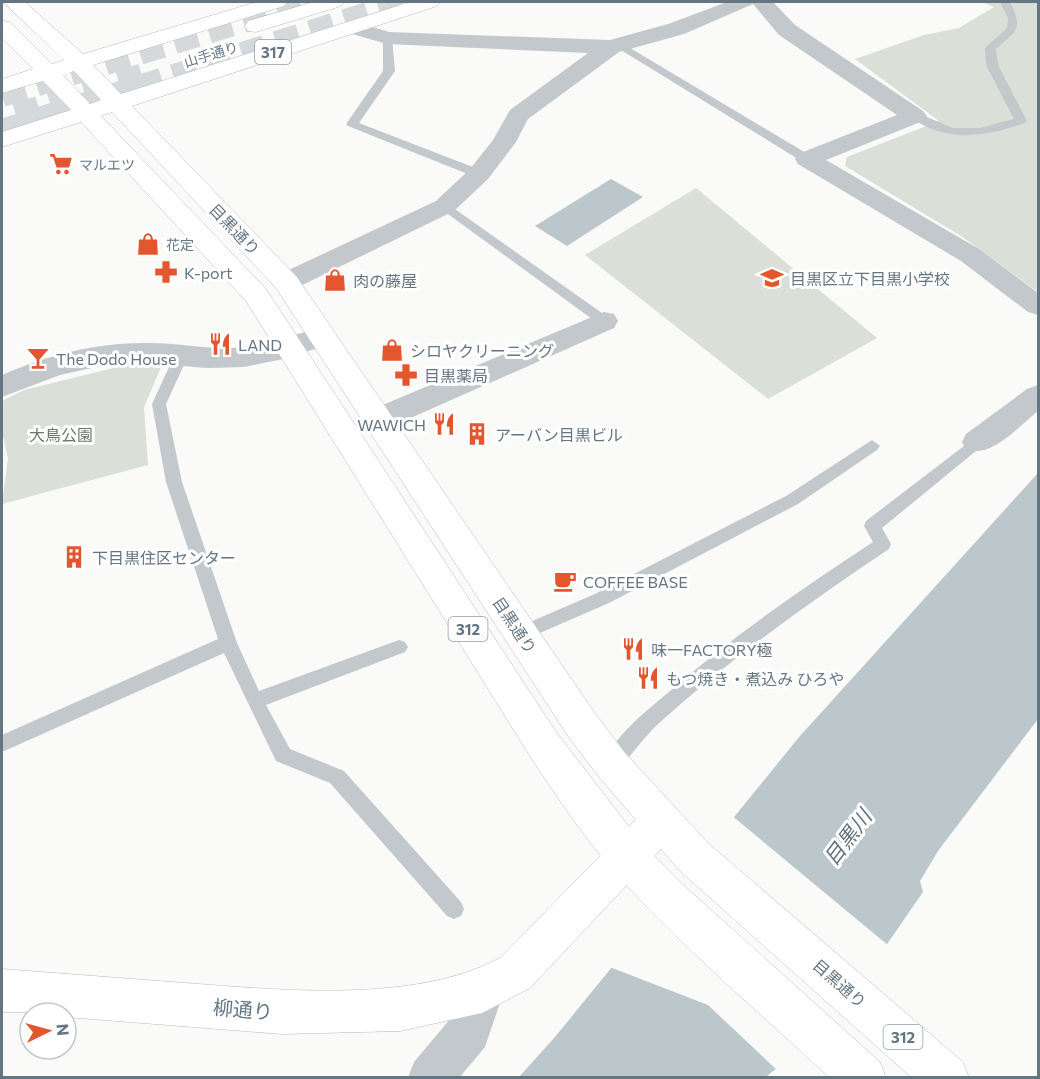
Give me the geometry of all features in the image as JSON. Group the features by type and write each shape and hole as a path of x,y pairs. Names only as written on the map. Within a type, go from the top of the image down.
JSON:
{"main road":[{"name":"312","path":"13,2 50,34 116,104"},
{"path":"5,106 47,72 277,2"},
{"name":"山手通り","path":"334,2 142,68 377,2"},
{"name":"317","path":"2,140 430,2"},
{"name":"312","path":"2,27 30,53 86,113"},
{"name":"目黒通り","path":"116,104 286,282 321,338 520,634 612,765 660,822 694,857 947,1077"},
{"name":"目黒通り","path":"86,113 256,295 288,349 543,744 583,801 626,855 666,896 864,1077"},
{"name":"柳通り","path":"2,991 282,1012 400,1009 482,991 515,973 660,822"}],"street":[{"path":"352,27 387,38 538,46 615,46 676,29 744,2"},
{"path":"762,2 788,30 915,116"},
{"path":"286,282 445,206 479,174 504,142 518,115 615,46"},
{"path":"807,159 915,116"},
{"path":"807,159 970,255 1038,306"},
{"path":"377,420 604,321"},
{"path":"2,387 88,358 134,352 219,358 288,349 321,338"},
{"path":"977,442 1038,396"},
{"path":"430,1077 468,1031 482,991"}],"lane":[{"path":"915,116 929,127 971,134 994,131 1021,121 992,65 990,48 998,38 1012,29 1013,18 1005,2"},
{"path":"387,38 389,71 352,124 479,174"},
{"path":"615,46 807,159"},
{"path":"445,206 604,321"},
{"path":"182,354 159,404 174,482 228,643 254,701 283,755 337,777 454,909"},
{"path":"612,765 629,738 698,676 784,609 883,544 872,526 977,442"},
{"path":"520,634 603,598 792,500 872,446"},
{"path":"2,744 228,643"},
{"path":"254,701 399,647"}],"green space":[{"path":"982,2 1038,2 1038,292 961,236 845,166 847,157 939,121 855,59 924,35 959,28 994,7"},
{"path":"696,188 877,338 768,399 585,255"},
{"name":"大鳥公園","path":"138,362 162,365 144,407 148,465 2,504 8,458 2,432 2,401 24,390"}],"water":[{"path":"611,179 643,197 567,246 535,226"},
{"name":"目黒川","path":"1038,473 1038,719 938,851 920,881 923,892 836,1018 766,1077 518,1078 555,1037 800,736"}],"pier":[{"path":"731,815 889,946 839,1020 778,1071 708,1005 607,966"}],"tunnel":[{"path":"2,95 305,2"},
{"path":"2,131 405,2"},
{"path":"16,115 147,74"}],"place":[{"name":"マルエツ","path":"61,164"},
{"name":"花定","path":"148,244"},
{"name":"K-port","path":"166,272"},
{"name":"目黒区立下目黒小学校","path":"772,278"},
{"name":"肉の藤屋","path":"335,280"},
{"name":"LAND","path":"220,344"},
{"name":"シロヤクリーニング","path":"392,350"},
{"name":"The Dodo House","path":"38,358"},
{"name":"目黒薬局","path":"406,375"},
{"name":"WAWICH","path":"444,424"},
{"name":"アーバン目黒ビル","path":"477,434"},
{"name":"下目黒住区センター","path":"74,557"},
{"name":"COFFEE BASE","path":"565,581"},
{"name":"味一FACTORY極","path":"633,649"},
{"name":"もつ焼き・煮込み ひろや","path":"648,678"}]}
